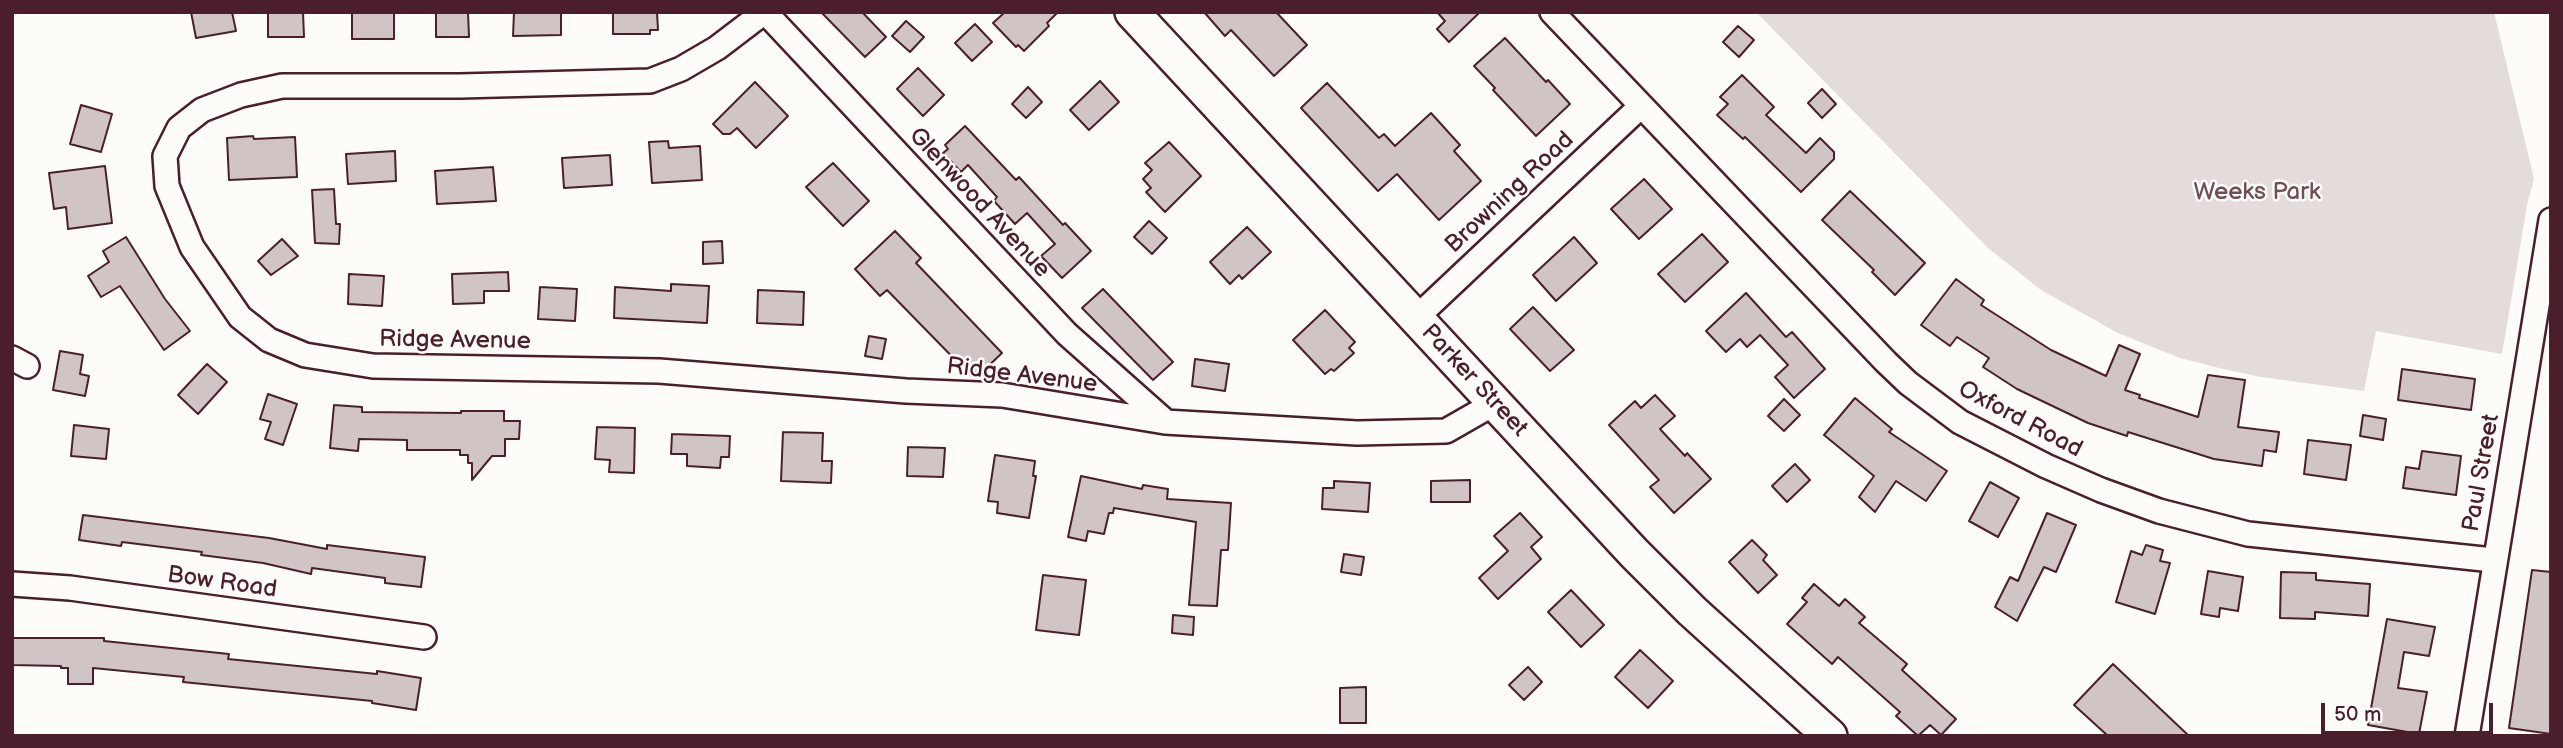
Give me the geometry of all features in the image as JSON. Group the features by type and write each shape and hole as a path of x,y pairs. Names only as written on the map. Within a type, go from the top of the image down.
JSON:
{"main road":[{"name":"Parker Street","path":"1132,12 1672,592 1830,736"}],"street":[{"name":"Oxford Road","path":"1552,12 1908,383 1960,422 2072,478 2132,501 2248,534 2493,560"},
{"name":"Ridge Avenue","path":"764,13 717,48 681,69 650,80 460,86 282,86 241,95 202,110 179,128 164,156 167,186 192,247 240,317 269,340 305,355 373,366 659,371 893,390 1002,395 1165,422 1357,433 1446,431 1495,403"},
{"name":"Glenwood Avenue","path":"764,13 1067,334 1165,422"},
{"name":"Browning Road","path":"1416,318 1641,106"},
{"name":"Paul Street","path":"2466,736 2551,220"},
{"name":"Bow Road","path":"12,584 70,588 424,637"}],"green space":[{"name":"Weeks Park","path":"1756,12 2494,12 2534,179 2527,205 2502,354 2376,331 2364,391 2223,369 2180,358 2118,333 2041,290 1988,248"}],"building":[{"path":"191,12 232,12 236,31 196,38"},
{"path":"268,12 303,12 304,37 268,37"},
{"path":"352,12 394,12 394,39 352,39"},
{"path":"436,12 468,12 469,37 436,37"},
{"path":"514,12 561,12 561,35 513,36"},
{"path":"613,12 657,12 658,30 650,30 650,34 613,34"},
{"path":"821,12 862,12 886,37 865,57"},
{"path":"1005,12 1058,12 1047,23 1049,26 1024,51 1018,45 1016,47 993,23"},
{"path":"1204,12 1276,12 1307,45 1274,76 1231,30 1225,36"},
{"path":"1437,12 1480,12 1449,42 1437,29 1445,21"},
{"path":"906,21 924,37 910,52 892,36"},
{"path":"975,24 992,42 972,61 955,43"},
{"path":"1738,26 1754,40 1739,57 1723,42"},
{"path":"1505,38 1570,104 1536,136 1474,66"},
{"path":"918,68 944,95 923,116 897,89"},
{"path":"1742,75 1774,107 1766,115 1806,153 1820,138 1834,152 1834,159 1801,192 1745,137 1743,139 1717,115 1728,104 1720,97"},
{"path":"1100,81 1119,102 1089,130 1070,110"},
{"path":"755,82 788,116 756,148 737,128 730,134 723,134 713,124"},
{"path":"1327,83 1379,138 1384,134 1395,146 1431,113 1460,145 1454,151 1481,181 1439,220 1397,174 1378,191 1301,108"},
{"path":"1028,87 1042,102 1026,118 1012,104"},
{"path":"1822,89 1836,104 1822,118 1808,103"},
{"path":"81,105 112,114 101,152 70,144"},
{"path":"965,126 1016,180 1019,177 1091,251 1062,278 1041,256 1055,244 1027,213 1015,224 994,201 997,197 968,165 961,172 943,153 948,149 945,145"},
{"path":"253,136 254,139 295,137 297,177 229,180 227,138"},
{"path":"668,141 669,148 700,146 702,180 652,183 649,142"},
{"path":"1169,142 1201,176 1165,212 1146,192 1151,188 1143,179 1152,170 1145,163"},
{"path":"395,151 396,181 348,184 346,154"},
{"path":"610,155 612,185 564,188 562,158"},
{"path":"833,163 869,201 843,226 806,187"},
{"path":"105,166 112,223 68,229 66,207 54,209 49,173"},
{"path":"493,167 496,201 437,204 435,171"},
{"path":"1644,179 1672,209 1639,239 1611,209"},
{"path":"334,189 336,224 340,224 339,244 315,243 312,190"},
{"path":"1850,191 1925,263 1895,295 1872,272 1874,270 1822,220"},
{"path":"1149,221 1167,238 1152,254 1134,237"},
{"path":"1247,227 1271,252 1242,279 1239,275 1230,284 1210,262"},
{"path":"895,231 921,258 916,263 1002,353 979,375 976,372 971,376 887,290 880,296 855,269"},
{"path":"1702,234 1728,262 1685,302 1658,274"},
{"path":"126,237 165,299 190,331 164,350 120,286 101,297 88,276 109,262 103,251"},
{"path":"1574,237 1597,263 1556,301 1533,275"},
{"path":"282,239 298,256 271,275 258,261"},
{"path":"722,241 723,263 703,264 703,242"},
{"path":"508,272 509,291 484,291 484,303 453,304 452,274"},
{"path":"349,274 384,276 382,306 348,304"},
{"path":"1956,279 1984,300 1981,305 2051,350 2106,376 2119,345 2140,354 2125,390 2140,395 2139,398 2198,417 2208,375 2245,380 2238,427 2279,432 2276,452 2264,450 2262,466 2214,459 2128,432 2127,436 2088,423 2017,389 1983,367 1989,358 1957,337 1950,346 1921,325"},
{"path":"671,284 709,286 707,323 614,318 615,287 671,291"},
{"path":"540,287 577,289 575,321 538,319"},
{"path":"1103,289 1173,362 1153,380 1082,308"},
{"path":"758,290 804,292 803,325 757,323"},
{"path":"1746,293 1786,337 1792,332 1825,369 1794,398 1775,377 1788,365 1760,335 1747,347 1740,339 1726,352 1706,331"},
{"path":"1533,307 1574,350 1550,371 1510,329"},
{"path":"1325,310 1355,342 1349,348 1354,353 1334,371 1331,369 1325,374 1293,340"},
{"path":"869,336 886,339 882,359 865,356"},
{"path":"60,351 83,355 80,374 89,376 85,396 53,390"},
{"path":"1195,359 1229,364 1225,391 1192,386"},
{"path":"207,364 227,382 198,414 178,395"},
{"path":"2402,369 2475,379 2471,410 2398,400"},
{"path":"268,394 297,404 283,445 265,439 271,422 260,419"},
{"path":"1655,395 1675,416 1660,429 1711,479 1674,513 1650,487 1659,480 1609,425 1635,401 1641,408"},
{"path":"1855,398 1892,429 1889,432 1947,471 1926,501 1896,481 1875,512 1859,497 1874,476 1824,435"},
{"path":"1784,399 1800,415 1784,431 1768,416"},
{"path":"334,405 362,407 362,412 504,411 504,421 520,421 519,439 505,439 505,456 492,456 472,480 472,463 468,463 468,455 460,455 460,450 407,450 407,440 359,439 358,451 330,448"},
{"path":"2363,415 2386,419 2383,440 2360,436"},
{"path":"74,425 109,429 106,459 71,456"},
{"path":"597,427 635,428 634,473 609,472 610,460 595,459"},
{"path":"783,432 823,433 822,461 832,461 831,483 781,481"},
{"path":"672,434 730,436 729,457 721,457 720,468 687,466 687,454 671,454"},
{"path":"2308,440 2351,445 2346,480 2304,474"},
{"path":"908,447 945,448 943,477 907,476"},
{"path":"2422,451 2461,456 2456,495 2403,488 2406,467 2419,469"},
{"path":"995,455 1035,461 1033,476 1036,476 1029,518 997,513 998,502 988,501"},
{"path":"1795,464 1810,480 1787,502 1772,486"},
{"path":"1081,476 1142,489 1143,485 1168,489 1167,499 1231,503 1228,550 1221,550 1217,606 1189,605 1196,522 1114,508 1113,513 1109,513 1104,534 1088,531 1086,541 1068,537"},
{"path":"1470,480 1470,502 1431,502 1431,481"},
{"path":"1334,481 1370,483 1368,512 1322,509 1323,488 1334,488"},
{"path":"1990,482 2019,498 1998,537 1969,521"},
{"path":"1520,513 1542,537 1531,547 1541,559 1498,599 1479,578 1508,551 1494,536"},
{"path":"2047,513 2076,525 2056,572 2044,567 2017,621 1995,607 2010,577 2018,581"},
{"path":"83,515 269,538 327,549 327,545 425,557 421,587 385,583 385,578 312,568 311,574 263,563 201,555 202,552 122,542 121,546 79,540"},
{"path":"1752,540 1767,555 1763,560 1777,575 1758,593 1729,562"},
{"path":"2146,545 2163,550 2160,561 2170,563 2155,614 2116,602 2131,551 2142,555"},
{"path":"1344,554 1364,557 1361,575 1341,572"},
{"path":"2532,570 2551,572 2551,734 2509,728"},
{"path":"2208,571 2243,577 2238,611 2220,608 2219,617 2201,614"},
{"path":"2281,572 2316,573 2316,580 2370,584 2368,616 2315,612 2315,619 2280,618"},
{"path":"1043,575 1086,580 1079,635 1036,630"},
{"path":"1814,584 1839,606 1845,599 1865,617 1859,623 1907,664 1902,670 1956,719 1941,735 1930,725 1918,736 1896,716 1900,712 1838,657 1832,664 1787,624 1807,602 1802,598"},
{"path":"1571,590 1604,625 1581,647 1548,612"},
{"path":"1173,615 1194,617 1193,635 1172,633"},
{"path":"2387,619 2435,627 2429,656 2404,652 2398,688 2427,692 2419,734 2368,725"},
{"path":"12,638 104,638 104,641 229,654 228,659 377,674 377,671 421,678 416,710 372,701 183,682 184,677 93,668 93,684 68,684 68,668 12,665"},
{"path":"1640,650 1673,681 1648,708 1615,677"},
{"path":"2113,664 2189,736 2108,736 2074,705"},
{"path":"1528,667 1542,682 1524,700 1509,685"},
{"path":"1366,687 1366,723 1340,723 1340,688"}]}
